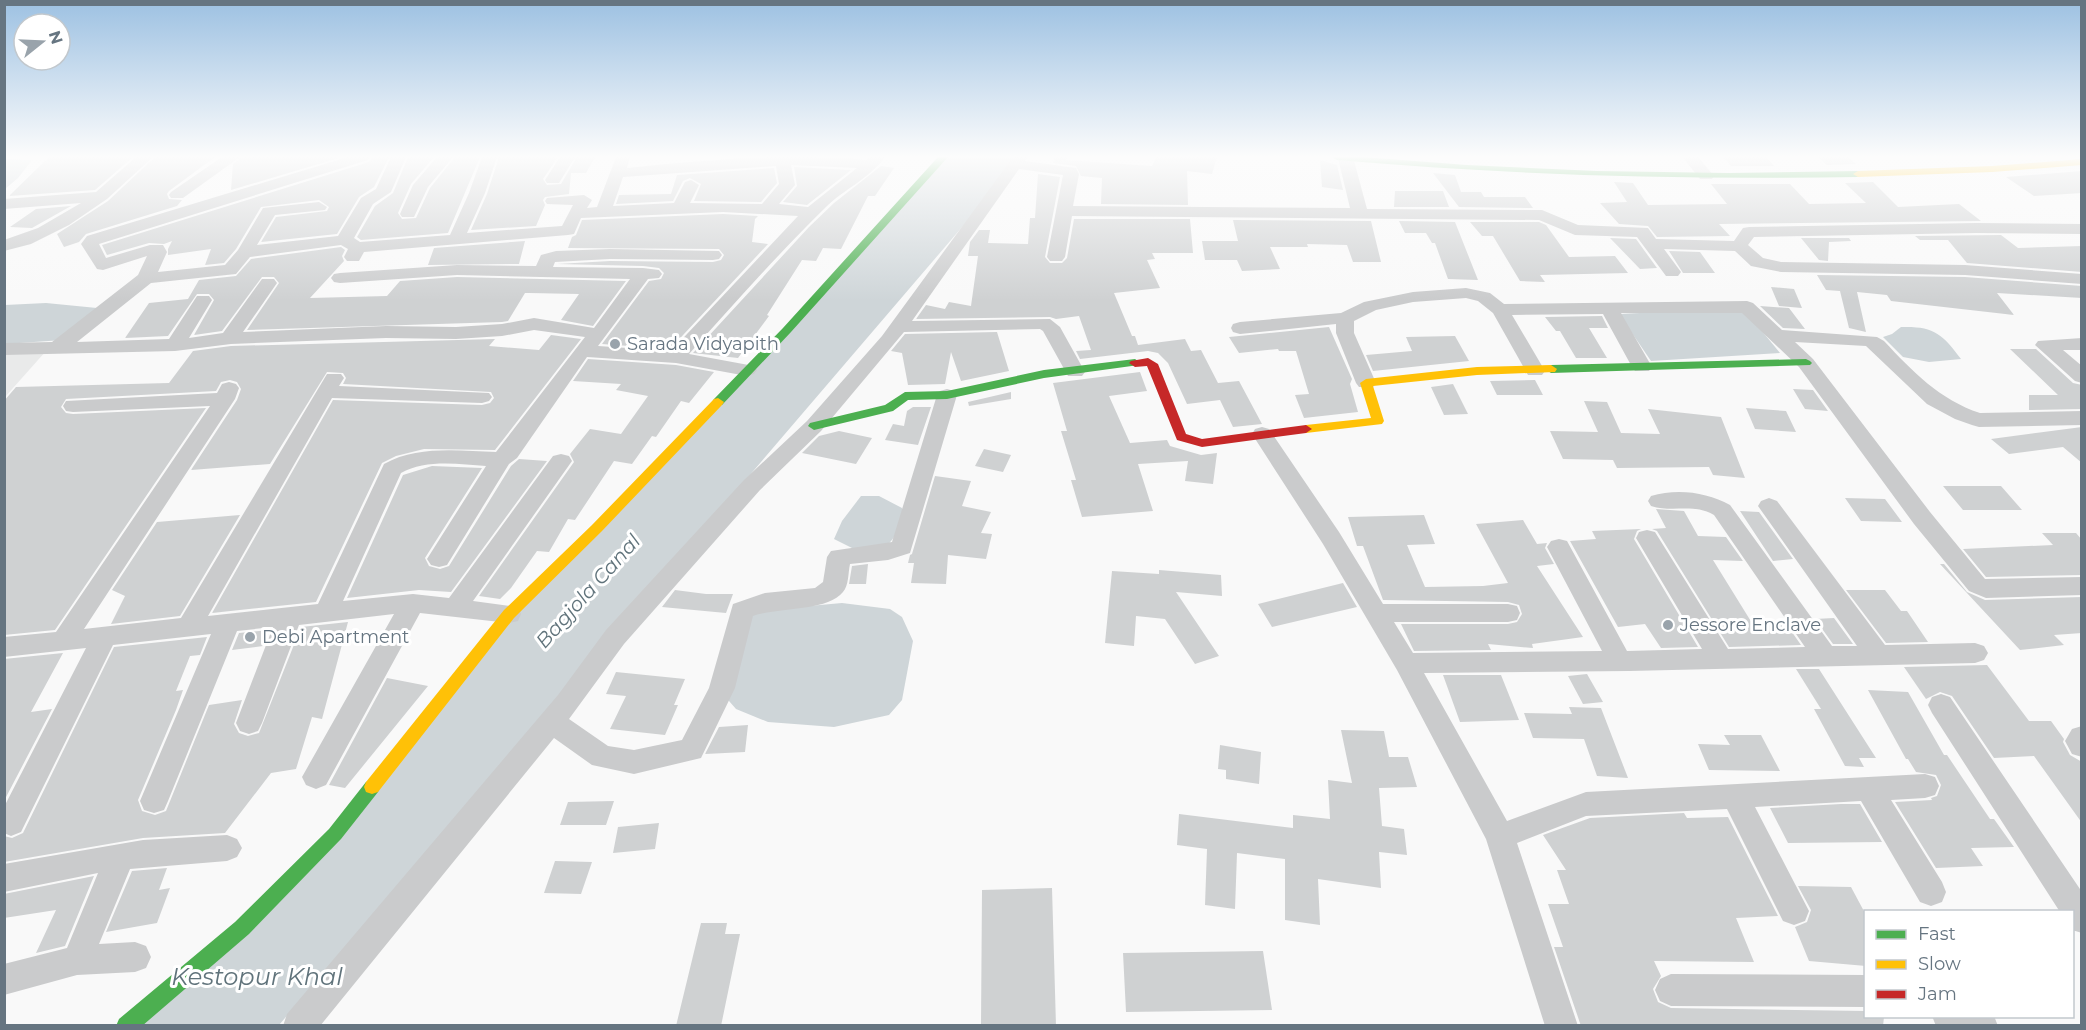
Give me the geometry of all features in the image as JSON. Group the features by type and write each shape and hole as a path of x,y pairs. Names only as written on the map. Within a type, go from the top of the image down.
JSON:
{"street":[{"path":"4,246 44,231 88,205"},
{"path":"58,347 146,278 157,249 104,265 100,263 90,244 93,240 207,205"},
{"path":"365,205 350,243 350,267 340,278 457,270 649,274 582,351 509,453 501,459 439,559"},
{"path":"408,214 412,205"},
{"path":"457,238 472,205"},
{"path":"245,252 302,243 501,237 568,230 581,205"},
{"path":"603,212 606,205"},
{"path":"676,357 782,241 818,205"},
{"path":"126,1026 242,928 335,834 509,614 597,528 852,260 901,205"},
{"path":"299,1026 551,721 615,637 752,485 813,426 889,340 985,205"},
{"path":"1056,257 1065,205"},
{"path":"1357,205 1360,214"},
{"path":"146,278 230,270 245,252 269,211 319,207"},
{"path":"575,214 680,207 767,208 811,212"},
{"path":"1064,211 1542,215 1575,230 1636,230 1645,234 1672,272"},
{"path":"1739,246 1749,232 2082,229"},
{"path":"1651,244 1739,246 1757,262 1781,267 1965,270 2082,279"},
{"path":"543,272 547,259 556,256 713,255"},
{"path":"231,338 235,328 268,283"},
{"path":"1240,328 1345,318 1370,306 1413,297 1466,293 1484,297 1500,310 1535,371"},
{"path":"175,345 203,300"},
{"path":"1500,310 1747,307 1806,363 1922,518 1977,585 1986,589 2082,586"},
{"path":"1609,308 1642,367"},
{"path":"813,426 889,408 905,396 947,395 1044,374 1075,372 1148,361 1152,364 1181,437 1202,443 1378,421 1366,383 1345,333 1345,318"},
{"path":"897,327 1043,323 1052,327 1075,372"},
{"path":"4,349 175,345 231,338 386,332 456,333 502,330 534,324 599,334"},
{"path":"1776,335 1870,341 1877,345 1919,390 1966,416 1978,420 2082,418"},
{"path":"2082,344 2045,345 2082,377"},
{"path":"582,351 676,357 747,370"},
{"path":"1366,383 1477,371 1806,363"},
{"path":"189,627 330,385 482,397"},
{"path":"63,641 227,393 73,406"},
{"path":"551,721 602,757 634,762 692,750 722,688 742,610 765,602 820,596 834,587 839,557 888,552 902,547 947,395"},
{"path":"1262,434 1331,538 1406,663 1500,836 1562,1026"},
{"path":"326,613 392,469 403,462 417,459 501,459"},
{"path":"455,608 561,461"},
{"path":"1659,501 1706,501 1722,510 1826,657"},
{"path":"1769,506 1878,655"},
{"path":"1647,538 1721,659"},
{"path":"1559,547 1620,661"},
{"path":"4,647 413,603 509,614"},
{"path":"316,777 413,603"},
{"path":"1376,613 1508,613"},
{"path":"249,723 290,616"},
{"path":"154,801 228,624"},
{"path":"10,820 105,636"},
{"path":"1406,663 1620,661 1975,652"},
{"path":"1941,705 2082,919"},
{"path":"2082,736 2079,741 2082,746"},
{"path":"1500,836 1586,804 1925,786"},
{"path":"1869,789 1931,892"},
{"path":"1735,796 1794,911"},
{"path":"4,878 120,856 189,848 227,848"},
{"path":"77,960 120,856"},
{"path":"4,980 77,960 135,957"},
{"path":"1671,990 1864,991"},
{"path":"1968,1026 1982,1026"}],"shaded area":[{"path":"46,351 5,397 5,353"}],"water":[{"name":"Kestopur Khal","path":"901,205 981,205 279,1025 130,1026 311,863 519,609"},
{"path":"46,303 97,308 63,340 5,344 5,305"},
{"path":"1743,308 1780,353 1651,361 1619,314"},
{"path":"1901,327 1921,328 1936,333 1961,359 1929,362 1903,357 1883,337"},
{"path":"861,496 879,496 902,508 903,526 887,546 856,550 834,539 842,521"},
{"path":"842,603 890,609 902,617 913,641 902,700 889,715 834,727 768,722 736,709 716,686 755,611"}],"building":[{"path":"102,205 178,205 86,234 79,242 64,247 57,234"},
{"path":"230,205 277,205 261,207 236,249 224,263 205,265 211,249 168,255 172,241 164,244 149,243 107,255 102,245"},
{"path":"326,205 354,205 337,234 261,242 276,217 327,211 329,207"},
{"path":"402,205 398,213 402,219 416,218 422,205 460,205 448,233 361,240 357,237 375,206"},
{"path":"482,205 545,205 536,226 471,230"},
{"path":"832,205 863,205 841,249 823,248 816,261 802,260 767,315 769,316 738,358 693,353"},
{"path":"1036,205 1055,205 1045,257 1050,263 1062,263 1067,258 1074,219 1190,219 1193,253 1152,253 1155,259 1147,260 1160,288 1114,293 1138,345 1185,339 1191,351 1201,350 1218,383 1239,381 1262,424 1233,427 1220,400 1187,404 1168,363 1158,353 1148,351 1080,359 1076,351 1091,350 1079,316 1056,319 1050,317 916,319 926,305 945,309 949,302 971,306 978,256 968,256 970,242 979,230 990,230 988,243 1028,244 1030,218 1035,218"},
{"path":"1394,205 1448,205 1449,207 1394,207"},
{"path":"1458,205 1531,205 1533,208 1459,207"},
{"path":"1602,205 1896,205 1898,207 1960,205 1981,221 1719,224 1730,236 1657,237 1648,226 1619,224"},
{"path":"71,206 32,228 10,227 36,209"},
{"path":"723,214 758,216 755,219 752,242 768,244 670,349 602,344 649,281 661,279 664,273 659,268 643,266 557,264 610,261 713,262 721,260 724,255 719,249 568,248 582,220"},
{"path":"1233,220 1371,221 1381,262 1353,262 1347,245 1307,244 1308,247 1270,247 1280,269 1242,271 1237,260 1205,260 1202,241 1238,241"},
{"path":"1399,221 1455,222 1478,280 1448,279 1435,243 1432,243 1426,233 1405,233"},
{"path":"1470,222 1539,222 1546,225 1569,257 1615,256 1628,273 1540,275 1545,282 1520,281 1493,236 1482,236"},
{"path":"2001,235 2018,248 2082,246 2082,272 1967,263 1948,240 1920,240 1915,236"},
{"path":"1610,238 1636,239 1657,268 1640,269"},
{"path":"1801,238 1849,238 1851,241 1829,242 1828,261 1819,260"},
{"path":"525,241 519,264 428,265 434,248"},
{"path":"341,247 345,250 342,256 344,261 310,298 387,296 400,281 457,277 626,281 593,326 561,320 579,294 525,293 508,321 502,322 247,330 279,283 274,277 262,277 222,331 194,335 214,300 209,294 197,294 168,336 125,338 149,303 188,299 199,280 236,276 251,259"},
{"path":"1669,251 1700,252 1715,273 1683,273"},
{"path":"1817,275 1965,277 2082,286 2082,298 1997,293 2014,315 1891,301 1887,295 1857,292 1866,332 1849,328 1840,291 1826,290"},
{"path":"1771,287 1794,289 1802,308 1779,306"},
{"path":"1760,306 1789,308 1805,329 1783,328"},
{"path":"1602,316 1608,328 1589,328 1607,358 1576,358 1560,331 1556,331 1545,317"},
{"path":"1329,327 1352,379 1350,384 1358,412 1304,418 1295,395 1309,394 1296,351 1279,351 1278,349 1239,353 1229,337"},
{"path":"997,332 1009,371 961,381 951,352 945,384 908,385 902,353 891,351 905,334"},
{"path":"551,335 581,339 495,450 424,449 396,456 382,463 316,602 212,613 333,400 482,405 490,403 494,398 491,392 343,384 346,378 343,373 327,372 270,464 191,470 237,400 241,389 237,382 230,380 221,382 216,391 66,399 61,407 66,413 73,414 206,408 55,630 4,635 4,401 16,387 169,383 193,351 231,346 495,339 489,346 539,350"},
{"path":"1455,336 1469,361 1373,371 1366,355 1412,351 1406,337"},
{"path":"2010,349 2036,349 2073,383 2082,385 2082,409 2029,410 2029,395 2058,395"},
{"path":"588,359 676,365 714,372 689,403 681,401 656,437 652,436 632,464 614,461 575,520 568,519 549,552 537,551 511,588 500,599 479,596 574,462 570,454 590,429 621,434 648,396 616,390 621,384 573,381"},
{"path":"1140,372 1147,391 1109,396 1130,443 1167,440 1170,446 1201,455 1217,453 1213,484 1185,481 1188,461 1138,464 1153,511 1082,517 1071,480 1076,480 1061,431 1067,431 1053,383"},
{"path":"1535,380 1543,395 1497,395 1490,381"},
{"path":"1453,384 1468,414 1444,415 1431,387"},
{"path":"1793,389 1813,390 1828,411 1805,409"},
{"path":"1011,392 1011,399 969,406 968,402"},
{"path":"1584,401 1607,402 1621,433 1660,434 1648,409 1721,417 1745,478 1713,475 1709,467 1617,468 1613,460 1563,459 1550,431 1598,432"},
{"path":"913,407 931,407 918,445 885,440 893,424 904,426 907,411"},
{"path":"1746,408 1786,411 1796,432 1755,429"},
{"path":"2082,427 2082,463 2063,447 2009,454 1991,439"},
{"path":"839,431 872,438 856,464 802,453 819,436"},
{"path":"984,449 1011,455 1003,472 975,466"},
{"path":"519,459 547,461 451,592 419,590 347,598 403,475 432,466 482,468 425,558 429,566 440,569 449,566 511,466"},
{"path":"935,476 971,481 962,506 991,512 981,533 992,534 986,559 948,555 946,584 911,583 914,563 908,563"},
{"path":"1943,486 2001,486 2022,510 1963,510"},
{"path":"1845,498 1885,499 1902,522 1861,521"},
{"path":"1656,509 1684,511 1698,536 1726,537 1743,561 1713,560 1752,623 1787,625 1801,645 1729,647 1657,531 1652,529 1666,528"},
{"path":"1740,511 1759,512 1793,559 1773,561"},
{"path":"240,515 180,616 111,624 125,596 112,590 157,522"},
{"path":"1424,515 1435,544 1407,545 1425,587 1508,583 1476,524 1523,520 1537,544 1547,543 1545,548 1554,564 1537,566 1583,637 1532,644 1533,648 1488,644 1491,650 1414,651 1401,624 1508,624 1517,622 1522,614 1519,605 1508,602 1383,600 1363,546 1357,546 1348,517"},
{"path":"1641,529 1637,531 1634,539 1698,647 1661,648 1645,624 1618,627 1570,541 1596,539 1592,531"},
{"path":"2042,533 2076,533 2082,540 2082,575 1986,577 1963,549 2053,545"},
{"path":"868,564 866,584 849,584 852,566"},
{"path":"1940,564 1944,564 1967,592 1985,600 2082,597 2082,633 2054,635 2064,645 2020,650"},
{"path":"1159,570 1221,575 1222,596 1176,592 1219,656 1195,664 1165,619 1136,616 1134,646 1105,643 1112,571 1159,574"},
{"path":"1343,583 1357,607 1272,627 1258,604"},
{"path":"675,590 706,594 733,594 726,613 662,607"},
{"path":"1846,590 1885,590 1901,611 1907,611 1928,642 1886,643"},
{"path":"1834,618 1853,644 1833,644 1815,619"},
{"path":"348,622 322,719 312,717 296,769 271,773 225,833 143,838 4,862 4,836 12,838 23,833 114,647 207,637 200,655 190,656 176,691 183,690 176,710 138,800 142,811 155,815 166,811 209,705 242,700 234,724 239,733 248,736 259,733 301,627"},
{"path":"270,630 263,646 232,650 239,633"},
{"path":"63,653 31,712 52,709 4,801 4,659"},
{"path":"1987,665 2029,721 2051,721 2064,739 2063,742 2070,755 2082,762 2082,823 2034,756 1994,758 1952,696 1940,692 1926,699 1904,667"},
{"path":"1796,669 1819,669 1876,758 1859,758 1864,767 1845,766 1814,709 1821,709"},
{"path":"616,672 685,679 674,705 678,705 665,735 610,729 626,696 606,694"},
{"path":"1587,674 1603,702 1583,704 1568,676"},
{"path":"1443,675 1501,675 1519,720 1460,722"},
{"path":"387,678 428,686 345,788 329,785"},
{"path":"1868,690 1908,692 1944,755 1947,755 1990,819 1994,819 2014,847 1971,848 1983,866 1936,868 1895,802 1932,800 1931,798 1937,796 1941,785 1936,775 1916,772 1906,759"},
{"path":"1569,707 1601,708 1628,778 1597,776 1584,739 1533,738 1524,713 1572,714"},
{"path":"748,725 745,752 705,754 719,727"},
{"path":"1341,730 1384,731 1389,757 1408,757 1417,787 1379,788 1382,826 1404,829 1407,855 1379,852 1381,888 1318,879 1320,925 1285,920 1285,859 1237,853 1235,909 1205,905 1207,849 1177,845 1179,814 1293,828 1293,815 1330,819 1328,780 1352,783"},
{"path":"1724,735 1761,735 1780,771 1709,770 1698,744 1730,745"},
{"path":"1220,745 1261,752 1259,784 1226,779 1226,770 1218,769"},
{"path":"614,801 606,825 560,825 568,802"},
{"path":"1860,804 1882,842 1788,843 1770,808"},
{"path":"1684,813 1687,818 1728,817 1778,916 1736,918 1754,962 1654,961 1661,976 1653,989 1658,1002 1671,1008 1864,1011 1864,1018 1884,1018 1883,1026 1581,1026 1554,947 1563,947 1548,904 1569,904 1557,870 1566,870 1543,835 1590,818"},
{"path":"659,823 655,849 613,853 618,827"},
{"path":"555,861 592,862 581,894 544,893"},
{"path":"167,868 159,890 170,888 157,923 106,932 132,871"},
{"path":"94,876 65,946 36,953 56,910 4,918 4,894"},
{"path":"1798,886 1851,887 1864,911 1864,966 1809,961 1795,927 1807,922 1811,910"},
{"path":"1052,888 1056,1026 981,1026 982,890"},
{"path":"701,923 727,923 725,934 740,934 721,1026 676,1026"},
{"path":"1263,951 1272,1010 1126,1012 1123,953"}],"traffic: fast":[{"path":"718,402 787,330 900,205"},
{"path":"814,426 889,408 905,396 947,395 1044,374 1135,363"},
{"path":"1551,369 1806,363"},
{"path":"126,1026 242,928 335,834 372,787"}],"traffic: slow":[{"path":"1306,429 1378,421 1366,383 1477,371 1551,369"},
{"path":"372,787 509,614 597,528 718,402"}],"traffic: jam":[{"path":"1135,363 1148,361 1152,364 1181,437 1202,443 1306,429"}],"place":[{"name":"Sarada Vidyapith","path":"615,344"},
{"name":"Jessore Enclave","path":"1668,625"},
{"name":"Debi Apartment","path":"250,637"}],"water label":[{"name":"Bagjola Canal","path":"588,591"}]}
